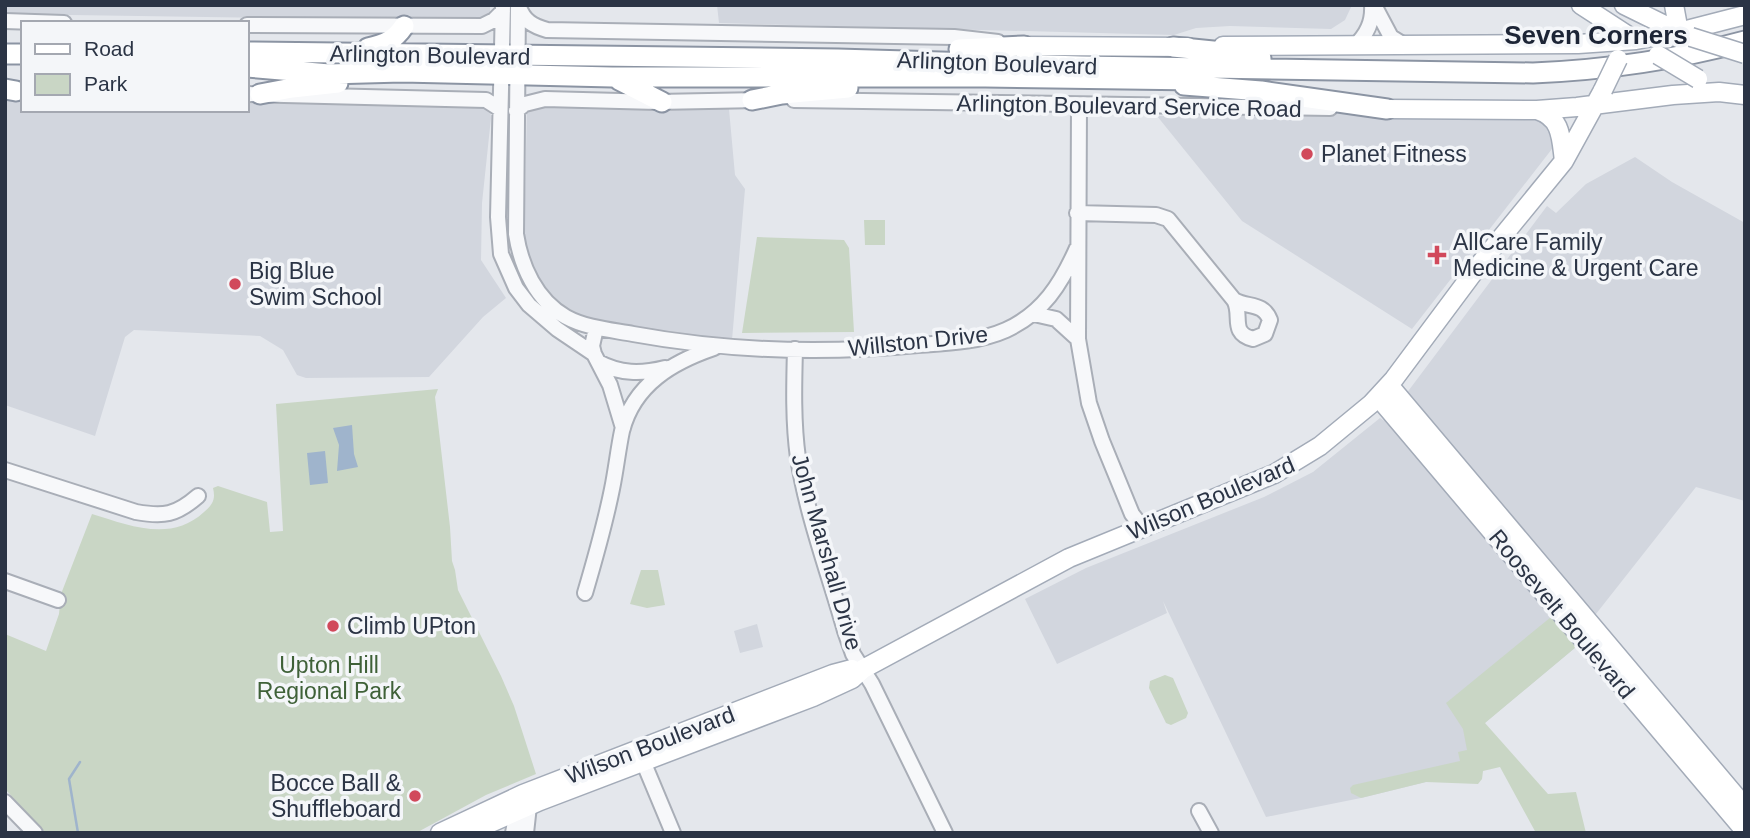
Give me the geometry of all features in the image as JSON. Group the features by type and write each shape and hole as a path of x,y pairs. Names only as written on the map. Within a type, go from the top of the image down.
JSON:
{"highway":[{"path":"334,53 388,43 406,26 421,46 471,56"},
{"name":"Arlington Boulevard","path":"248,67 329,74 402,72 512,62 838,59 1432,72 1588,71 1703,52 1745,41"},
{"path":"838,59 1024,46"},
{"path":"1172,47 1223,52 1317,68"},
{"name":"Arlington Boulevard","path":"248,52 471,56 612,77 985,77 1545,85 1652,75 1745,55"},
{"path":"253,94 366,80 402,72"},
{"path":"612,77 662,102"},
{"path":"751,100 796,93 985,77"},
{"path":"1082,80 1261,91 1387,109"}],"main road":[{"path":"1578,44 1585,39 1590,29 1580,5"},
{"path":"1580,5 1719,92 1745,105"},
{"path":"1624,5 1685,35 1745,55"},
{"path":"1642,15 1661,5"},
{"path":"1674,5 1685,35"},
{"path":"1024,46 1578,44 1685,35 1745,15"},
{"name":"Wilson Boulevard","path":"440,833 522,804 846,670 863,669 1069,558 1294,464 1320,446 1383,391 1479,265 1564,161 1618,59 1624,49 1636,40"},
{"path":"1719,92 1745,83"},
{"name":"Arlington Boulevard Service Road","path":"1387,109 1537,110 1599,97 1631,99 1719,92 1745,95"},
{"path":"1537,110 1548,114 1558,125 1564,161 1574,154 1608,114 1631,99"},
{"name":"Roosevelt Boulevard","path":"1383,391 1745,807"},
{"name":"Roosevelt Boulevard","path":"1383,391 1745,831"},
{"name":"Wilson Boulevard","path":"468,833 522,804"}],"street":[{"path":"518,5 522,16 537,27 547,30 982,39 1024,46"},
{"path":"518,5 512,62 500,109 498,236 504,264 516,288 529,305 609,368 638,373 669,367"},
{"path":"1373,5 1391,37 1406,46"},
{"path":"1355,46 1368,30 1373,16 1373,5"},
{"path":"503,8 512,62"},
{"path":"248,25 482,26 494,20 503,8"},
{"path":"512,62 546,33 568,30"},
{"name":"Willston Drive","path":"512,62 516,111 516,234 520,258 531,280 546,300 565,316 596,328 719,346 795,349 867,349 975,340 1007,330 1034,314 1060,284 1077,248"},
{"path":"253,94 486,100 500,109"},
{"name":"Arlington Boulevard Service Road","path":"516,111 525,104 545,99 1387,109"},
{"path":"1079,105 1078,339 1089,403 1101,441 1132,514 1142,527"},
{"path":"1077,213 1161,216 1168,219 1234,300"},
{"path":"1034,314 1056,319 1078,339"},
{"path":"596,328 592,345 610,385 623,428"},
{"path":"669,367 673,358 673,340"},
{"path":"585,593 610,500 623,428 650,383 669,367 719,346"},
{"name":"John Marshall Drive","path":"795,349 795,428 799,459 805,491 845,631 853,654 945,833"},
{"path":"5,470 156,516 175,512 198,496"},
{"path":"5,581 58,600"},
{"path":"641,756 673,833"},
{"path":"5,802 10,817 35,833"},
{"path":"513,833 522,804"},
{"path":"522,804 526,833"},
{"path":"1199,811 1211,833"}],"shaded area":[{"path":"5,5 490,5 490,13 482,21 5,14"},
{"path":"717,5 1352,5 1345,20 1331,29 1230,26 1196,28 1174,35 719,23"},
{"path":"5,97 21,98 21,112 248,112 248,101 490,107 482,203 481,260 506,298 483,317 429,377 306,378 297,375 283,350 260,336 134,330 125,337 95,436 5,405"},
{"path":"527,106 729,109 735,175 745,189 732,340 686,337 593,322 567,310 549,293 536,277 527,259 523,241 521,218 525,197"},
{"path":"1245,112 1546,117 1555,145 1412,329 1242,221 1157,116"},
{"path":"1635,157 1672,182 1745,223 1745,501 1696,487 1592,619 1406,394 1547,206 1556,213 1586,184"},
{"path":"1380,418 1389,424 1576,647 1475,731 1503,763 1361,798 1266,817 1163,601 1167,613 1057,664 1025,599 1086,568 1264,497 1313,472"},
{"path":"757,624 763,647 740,653 734,631"}],"green space":[{"path":"864,220 885,220 885,245 865,245"},
{"path":"757,237 844,240 849,248 854,332 742,333"},
{"name":"Upton Hill Regional Park","path":"438,389 435,397 452,561 458,590 514,706 536,774 486,795 416,833 46,833 5,789 5,634 46,651 59,614 61,594 92,514 149,529 178,527 207,509 214,499 213,488 218,486 267,502 270,532 283,531 276,404"},
{"path":"641,570 658,570 665,605 647,608 630,604"},
{"path":"1551,617 1576,647 1485,723 1548,794 1576,792 1586,833 1536,833 1500,767 1483,771 1478,784 1426,782 1361,798 1351,793 1350,788 1353,785 1460,761 1458,752 1467,750 1463,729 1446,703"},
{"path":"1165,675 1173,678 1188,713 1186,718 1171,725 1166,723 1149,688 1150,681"}],"water":[{"path":"352,425 354,454 358,467 337,471 339,445 333,428"},
{"path":"325,451 328,483 310,485 307,453"}],"waterway":[{"path":"78,833 69,779 80,762"}],"place":[{"name":"Planet Fitness","path":"1307,154"},
{"name":"AllCare Family Medicine & Urgent Care","path":"1437,255"},
{"name":"Big Blue Swim School","path":"235,284"},
{"name":"Climb UPton","path":"333,626"},
{"name":"Bocce Ball & Shuffleboard","path":"415,796"}],"district":[{"name":"Seven Corners","path":"1596,35"}]}
